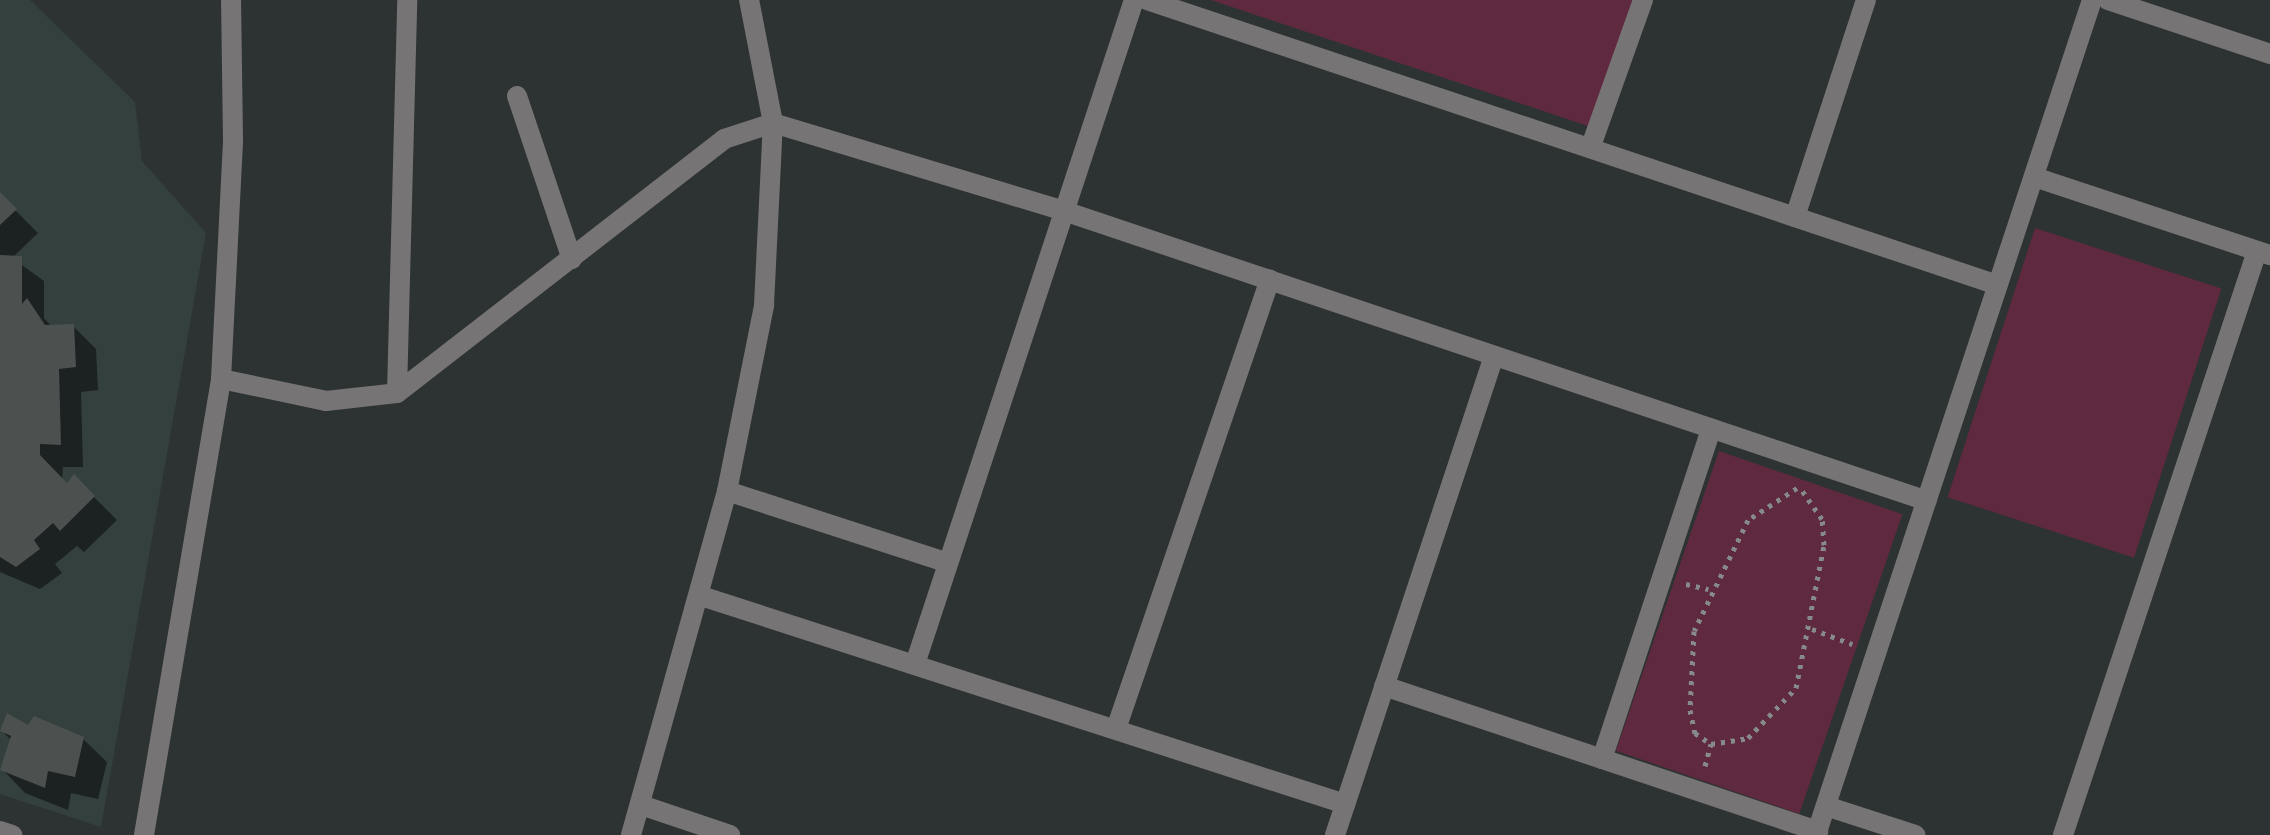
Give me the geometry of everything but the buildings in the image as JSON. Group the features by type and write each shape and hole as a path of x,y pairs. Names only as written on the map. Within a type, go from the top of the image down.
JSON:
{"street":[{"path":"144,835 221,379 233,140 231,0"},
{"path":"397,393 407,0"},
{"path":"631,835 701,596 727,491 764,305 773,123 749,0"},
{"path":"916,661 1134,0"},
{"path":"1147,0 1591,146 1998,285"},
{"path":"1591,146 1643,0"},
{"path":"1795,217 1866,0"},
{"path":"1384,686 1817,833 2092,0"},
{"path":"2108,0 2270,54"},
{"path":"517,96 572,259"},
{"path":"221,379 326,401 397,393 724,139 773,123 1064,211 1927,501"},
{"path":"2034,177 2263,253 2063,835"},
{"path":"1117,726 1270,279"},
{"path":"1335,835 1494,356"},
{"path":"1602,759 1711,429"},
{"path":"727,491 948,563"},
{"path":"701,596 916,661 1345,804"},
{"path":"641,805 730,835"},
{"path":"1826,806 1915,835"},
{"path":"0,831 12,835"}],"path":[{"path":"1799,487 1822,519 1823,583 1796,688 1768,725 1728,746 1695,733 1688,668 1708,589 1748,520 1799,487 1808,462"},
{"path":"1812,629 1877,652"}],"shaded area":[{"path":"0,0 30,0 135,102 142,161 206,233 101,827 0,794"},
{"path":"1211,0 1637,0 1594,128"},
{"path":"2035,228 2221,289 2134,558 1948,497"},
{"path":"1719,451 1902,514 1799,814 1616,751"}]}
